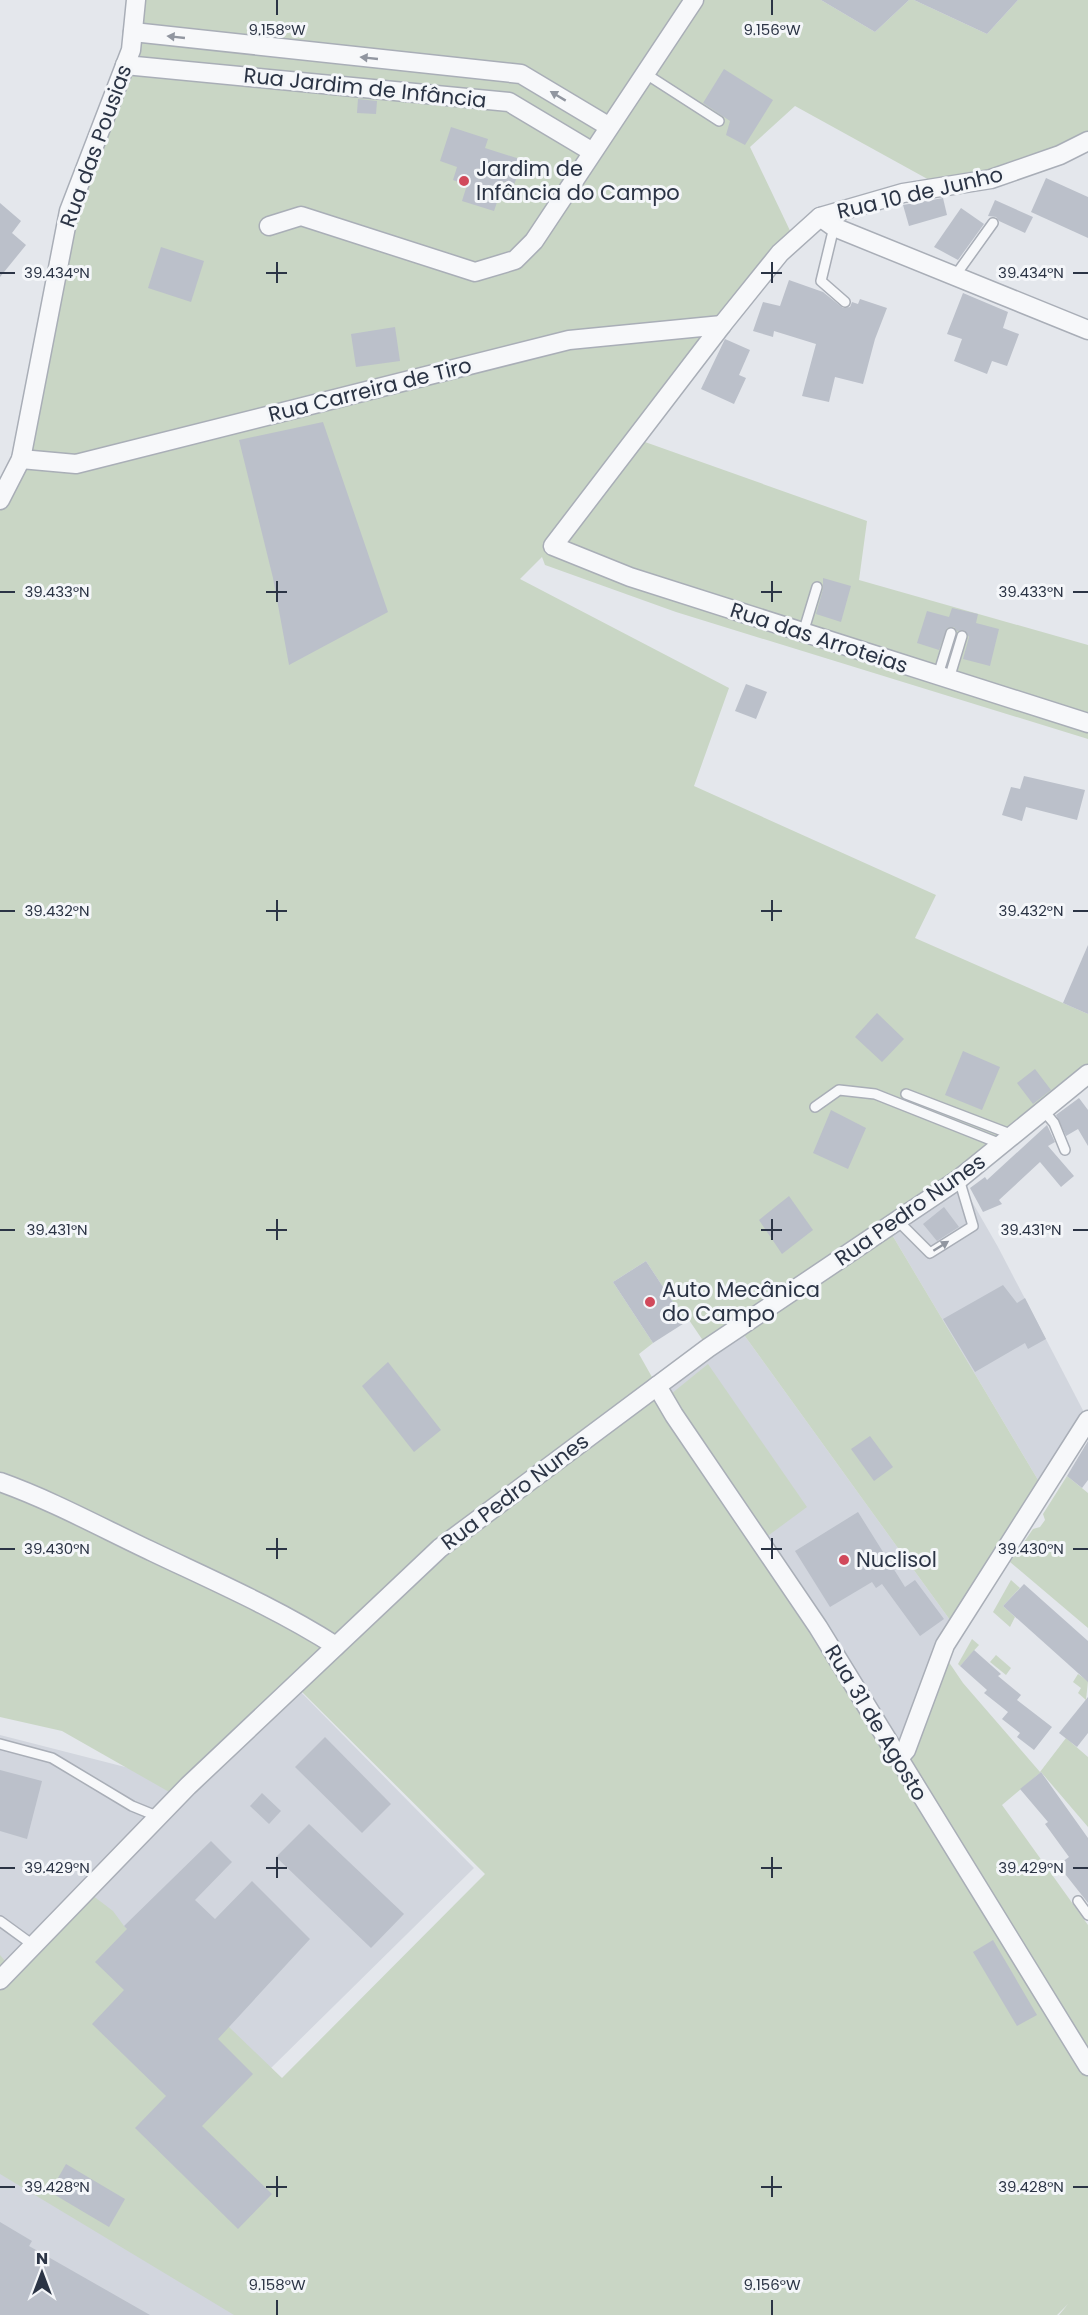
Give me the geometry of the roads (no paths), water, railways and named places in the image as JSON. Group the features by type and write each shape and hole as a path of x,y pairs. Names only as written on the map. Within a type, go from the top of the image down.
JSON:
{"street":[{"name":"Rua das Pousias","path":"0,500 21,459 69,211 131,50 136,0"},
{"path":"269,226 302,216 475,272 515,260 534,241 591,151 646,74 694,0"},
{"name":"Rua Jardim de Infância","path":"133,32 521,74 608,126"},
{"name":"Rua Jardim de Infância","path":"125,64 509,102 591,151"},
{"name":"Rua 10 de Junho","path":"553,546 780,253 827,222 903,194 991,179 1060,155 1088,141"},
{"path":"827,222 1088,330"},
{"name":"Rua Carreira de Tiro","path":"21,459 76,464 569,340 722,325"},
{"name":"Rua das Arroteias","path":"553,546 630,577 1088,723"},
{"name":"Rua Pedro Nunes","path":"0,1980 159,1817 440,1548 708,1348 958,1179 1088,1074"},
{"name":"Rua 31 de Agosto","path":"657,1386 674,1415 818,1627 1088,2066"},
{"path":"898,1760 906,1750 945,1645 1088,1420"},
{"path":"0,1482 78,1514 155,1553 235,1589 300,1623 336,1646"}],"lane":[{"path":"646,74 719,121"},
{"path":"827,222 820,281 845,302"},
{"path":"955,276 993,223"},
{"path":"803,633 817,587"},
{"path":"943,677 951,633"},
{"path":"943,677 962,636"},
{"path":"814,1107 838,1090 875,1094 1007,1140"},
{"path":"906,1094 1007,1140"},
{"path":"1043,1110 1054,1123 1065,1150"},
{"path":"898,1221 930,1253 973,1226 958,1179"},
{"path":"0,1744 52,1758 132,1806 159,1817"},
{"path":"1078,1901 1088,1915"},
{"path":"0,1921 33,1945"}],"place":[{"name":"Jardim de Infância do Campo","path":"464,181"},
{"name":"Auto Mecânica do Campo","path":"650,1302"},
{"name":"Nuclisol","path":"844,1560"}]}
